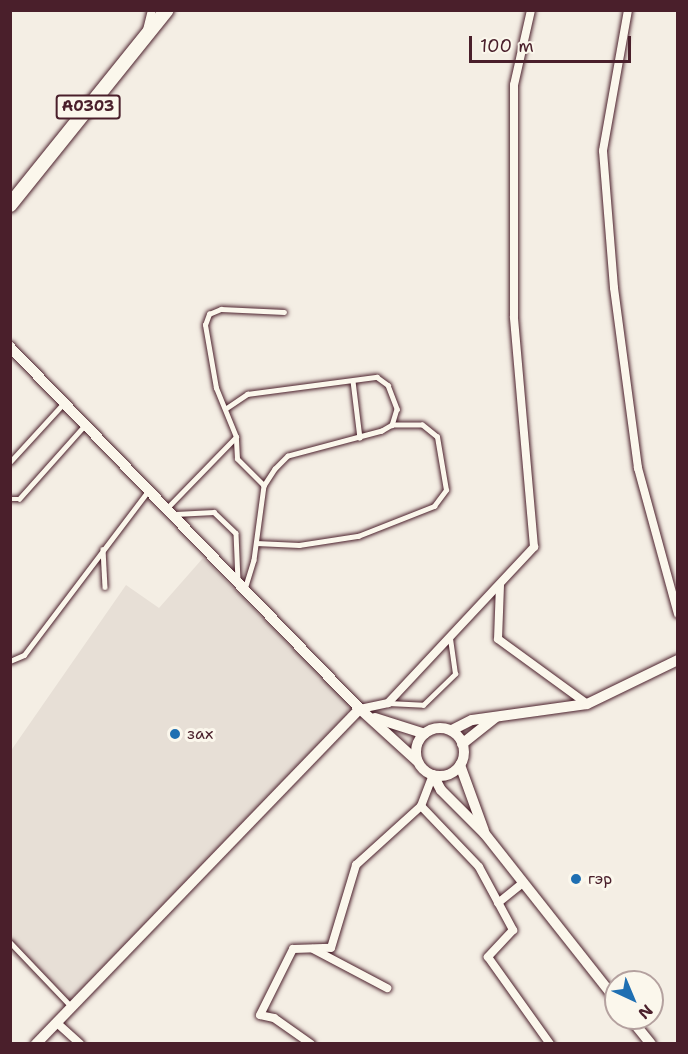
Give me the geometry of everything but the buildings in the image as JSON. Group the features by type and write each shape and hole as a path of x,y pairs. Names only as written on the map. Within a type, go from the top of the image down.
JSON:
{"highway":[{"name":"A0303","path":"10,205 167,10"}],"street":[{"path":"147,33 152,10"},
{"path":"36,1044 360,709 388,702 534,547 514,316 514,85 531,10"},
{"path":"628,10 603,151 614,288 638,468 678,614"},
{"path":"10,347 360,709 375,718 425,734"},
{"path":"500,585 498,639 587,704"},
{"path":"417,761 417,746 425,734 438,728 452,730 462,723 587,704 678,660"},
{"path":"462,744 496,717"},
{"path":"375,718 434,775 441,790 485,834 604,985"},
{"path":"452,730 462,744 460,765 485,834"},
{"path":"434,775 448,774 460,765"},
{"path":"312,1044 274,1018 260,1015 293,949 332,948 356,864 421,806 434,775"},
{"path":"421,806 479,867 513,930 488,957 550,1044"},
{"path":"498,903 523,883"},
{"path":"312,948 387,988"},
{"path":"57,1023 80,1044"},
{"path":"640,1030 651,1044"}],"lane":[{"path":"264,486 237,459 236,437 225,409 208,350 205,325 209,314 221,309 284,312"},
{"path":"225,409 247,394 377,377 388,385 397,409 392,425"},
{"path":"353,381 360,438"},
{"path":"10,462 65,402"},
{"path":"10,499 19,499 85,424"},
{"path":"242,587 256,543 264,486 288,456 360,438 392,425 422,425 437,437 446,490 434,506 358,536 299,545 256,543"},
{"path":"169,511 236,437"},
{"path":"10,661 24,655 149,490"},
{"path":"169,511 214,512 236,533 242,587"},
{"path":"103,549 105,587"},
{"path":"388,702 423,705 455,674 450,634"},
{"path":"10,942 72,1007"}],"shaded area":[{"name":"зах","path":"203,558 348,704 347,717 67,1007 11,954 10,752 126,585 159,608"}],"place":[{"name":"зах","path":"175,734"},
{"name":"гэр","path":"576,879"}]}
